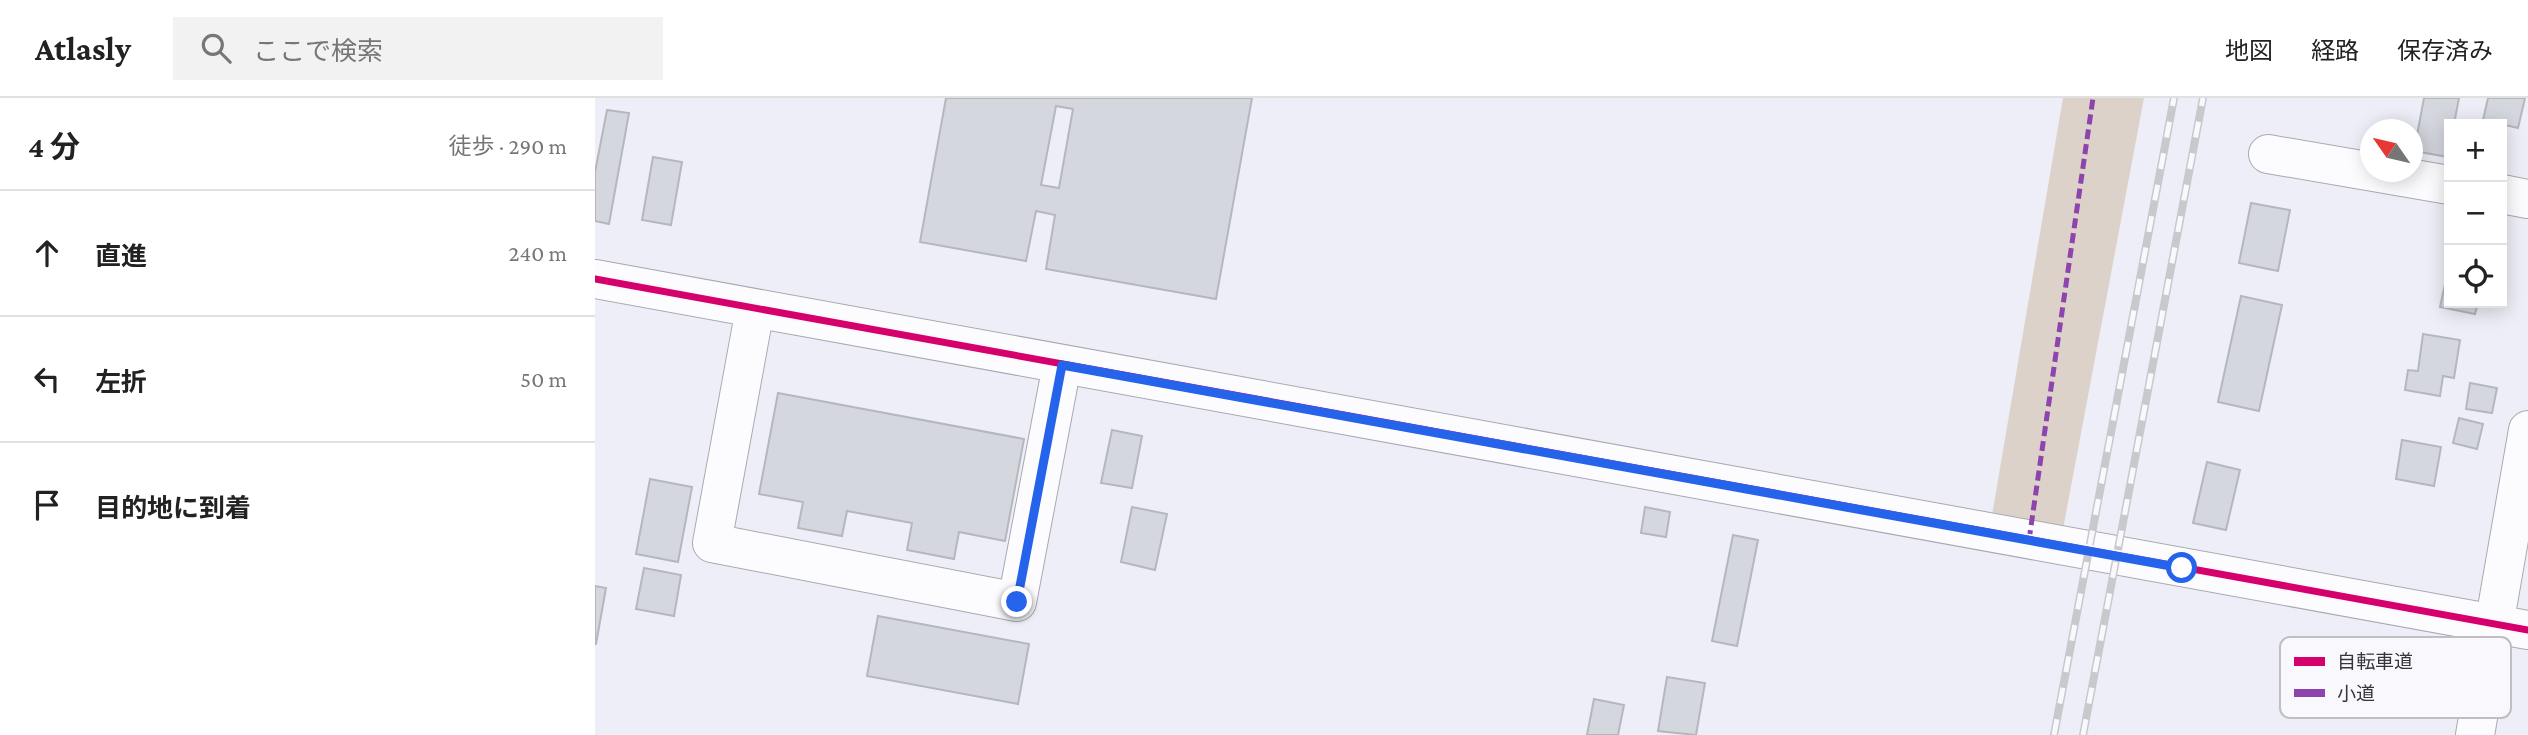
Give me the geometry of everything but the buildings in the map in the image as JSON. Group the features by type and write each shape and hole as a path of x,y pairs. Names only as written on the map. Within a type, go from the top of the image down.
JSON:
{"street":[{"path":"2268,154 2444,184"},
{"path":"2507,195 2528,199"},
{"path":"595,279 2511,627 2528,430"},
{"path":"755,309 712,543 1017,602 1062,365"},
{"path":"2476,735 2482,718"}],"shaded area":[{"path":"2063,98 2144,98 2060,545 1989,533"}],"railway":[{"path":"2054,735 2174,98"},
{"path":"2083,735 2203,98"}],"marked path":[{"path":"2029,540 2093,98"}],"cycle path":[{"path":"595,279 2528,630"}],"route":[{"path":"1017,602 1062,365 2182,568"}]}
